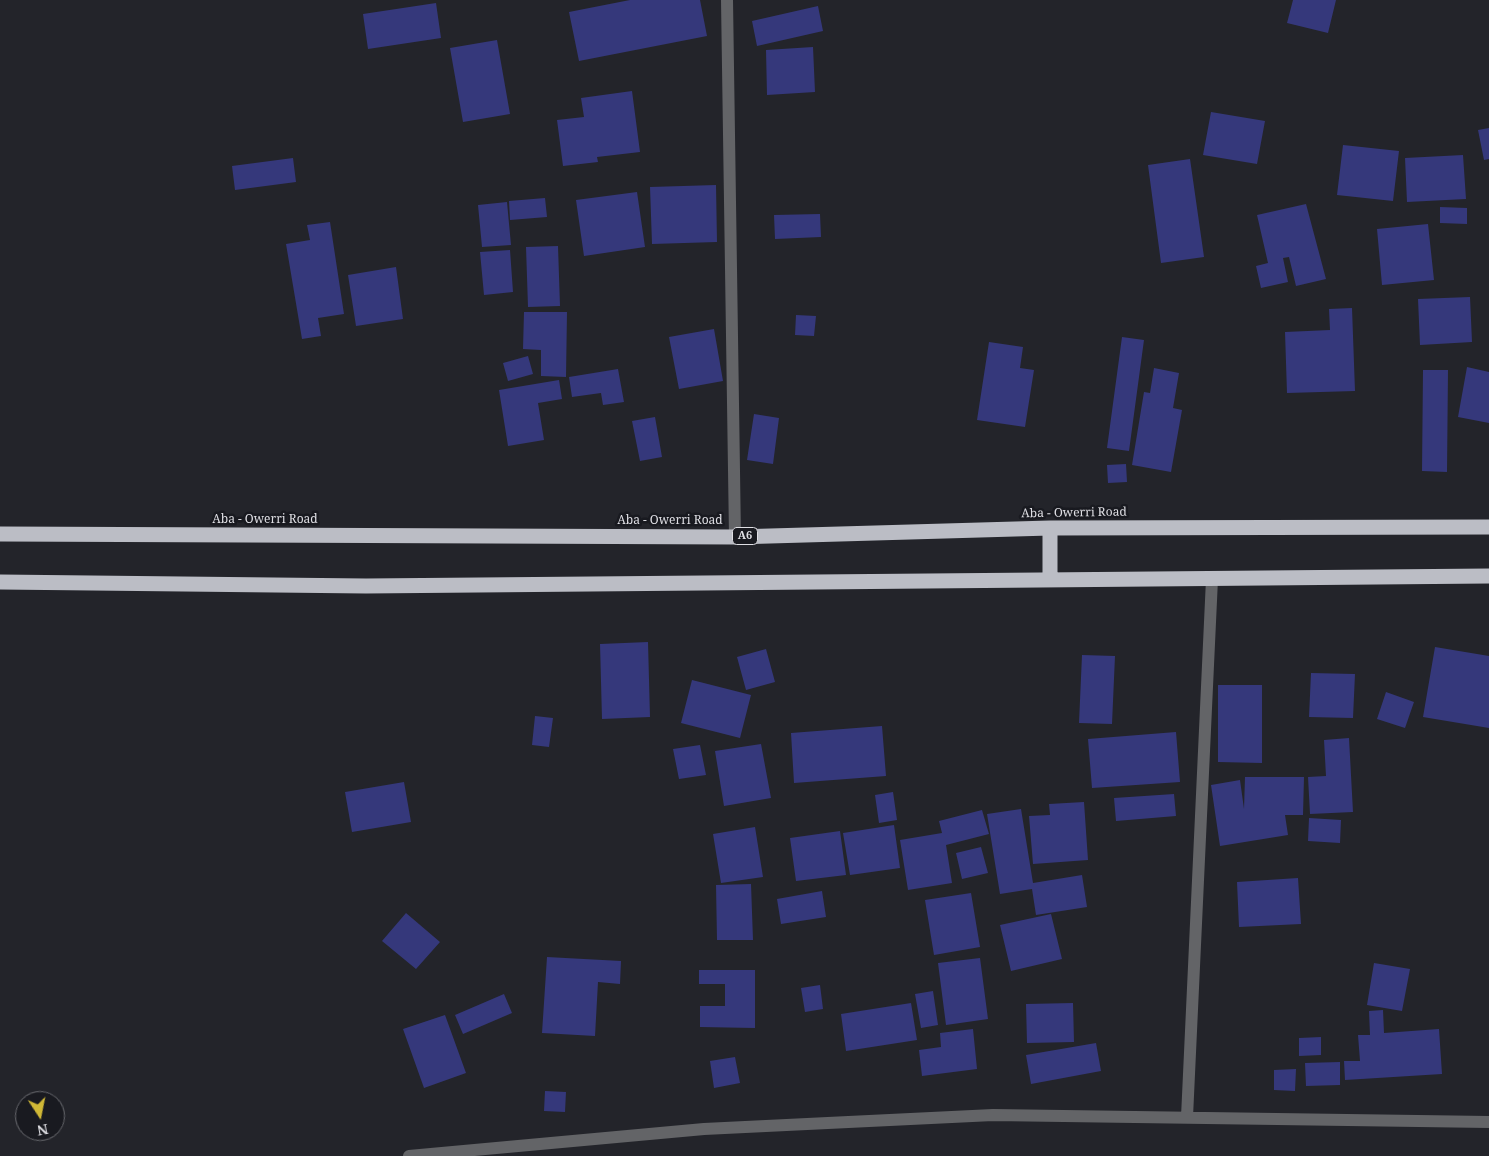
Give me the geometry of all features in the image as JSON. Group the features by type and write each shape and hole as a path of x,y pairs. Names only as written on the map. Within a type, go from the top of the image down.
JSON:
{"highway":[{"name":"Aba - Owerri Road","path":"0,534 735,536 1050,528 1489,527"},
{"path":"1050,528 1050,580"},
{"path":"0,582 366,586 1212,580 1489,576"}],"street":[{"path":"727,0 735,536"},
{"path":"1187,1117 1212,580"},
{"path":"409,1156 704,1129 993,1115 1489,1122"}],"building":[{"path":"630,0 700,0 707,36 579,61 569,12"},
{"path":"1293,0 1336,0 1328,33 1287,23"},
{"path":"436,3 441,38 368,49 363,14"},
{"path":"818,6 823,31 757,46 752,21"},
{"path":"497,40 510,114 463,122 450,48"},
{"path":"813,47 815,92 767,95 766,50"},
{"path":"632,91 640,152 597,157 598,162 563,166 557,120 584,117 581,98"},
{"path":"1211,112 1265,121 1257,164 1203,155"},
{"path":"1489,128 1489,159 1484,160 1478,130"},
{"path":"1343,145 1399,151 1393,201 1337,195"},
{"path":"1463,155 1466,199 1407,202 1405,158"},
{"path":"293,158 296,182 235,190 232,166"},
{"path":"1190,159 1204,257 1161,263 1148,165"},
{"path":"716,185 717,242 652,244 650,187"},
{"path":"637,192 645,247 584,256 576,200"},
{"path":"545,198 547,217 510,220 509,201"},
{"path":"507,202 511,245 482,247 478,205"},
{"path":"1306,204 1326,279 1296,286 1289,257 1283,258 1288,282 1261,288 1256,266 1268,263 1257,215"},
{"path":"1440,207 1467,208 1467,224 1440,223"},
{"path":"820,214 821,237 775,239 774,215"},
{"path":"330,222 344,314 318,318 321,336 302,339 286,244 310,240 307,225"},
{"path":"1428,224 1434,280 1382,285 1377,229"},
{"path":"558,246 560,306 528,307 526,247"},
{"path":"510,250 513,292 484,295 480,252"},
{"path":"396,267 403,319 356,326 348,275"},
{"path":"1470,297 1472,342 1420,345 1418,299"},
{"path":"1352,308 1355,391 1287,393 1285,332 1330,330 1329,309"},
{"path":"524,312 567,312 566,377 541,376 541,350 523,349"},
{"path":"796,315 816,316 814,336 795,335"},
{"path":"714,329 723,381 679,389 669,337"},
{"path":"1122,337 1144,340 1129,451 1107,448"},
{"path":"989,342 1023,347 1020,368 1034,370 1025,427 977,420"},
{"path":"528,356 533,374 508,381 503,363"},
{"path":"1467,367 1489,372 1489,423 1458,417"},
{"path":"1154,368 1179,373 1173,408 1182,410 1171,472 1132,465 1144,392 1150,393"},
{"path":"618,369 624,402 603,405 601,393 572,397 569,377"},
{"path":"1423,370 1448,370 1447,472 1422,471"},
{"path":"559,380 562,399 538,403 544,440 508,446 499,390"},
{"path":"754,414 779,418 773,464 747,460"},
{"path":"655,417 662,457 640,461 632,421"},
{"path":"1126,464 1127,482 1108,483 1107,465"},
{"path":"648,642 650,717 602,719 600,644"},
{"path":"1435,647 1489,656 1489,728 1423,717"},
{"path":"766,649 775,682 746,690 737,657"},
{"path":"1082,655 1115,656 1112,724 1079,723"},
{"path":"1311,673 1355,674 1353,718 1309,717"},
{"path":"692,680 751,695 740,738 681,723"},
{"path":"1218,685 1262,685 1262,763 1218,762"},
{"path":"1386,692 1414,702 1405,728 1377,719"},
{"path":"535,716 553,718 549,747 532,745"},
{"path":"882,726 886,776 794,783 791,733"},
{"path":"1176,732 1180,782 1092,788 1088,739"},
{"path":"1349,738 1353,812 1310,814 1308,777 1326,776 1324,740"},
{"path":"761,744 771,798 724,806 715,751"},
{"path":"700,745 706,775 679,779 673,749"},
{"path":"1245,777 1304,777 1303,815 1285,815 1288,835 1220,846 1211,785 1240,780 1244,809"},
{"path":"404,782 411,822 352,832 345,792"},
{"path":"893,792 897,820 879,823 875,795"},
{"path":"1174,794 1176,816 1116,821 1114,798"},
{"path":"1084,802 1088,860 1033,864 1029,816 1050,815 1049,804"},
{"path":"1021,809 1033,883 1082,875 1087,907 1036,915 1032,889 1000,894 987,814"},
{"path":"982,810 989,834 946,845 952,883 908,890 900,840 942,833 939,821"},
{"path":"1309,818 1341,820 1340,843 1308,841"},
{"path":"894,825 900,868 850,875 843,833"},
{"path":"755,827 763,877 721,883 713,834"},
{"path":"840,831 846,875 796,881 790,838"},
{"path":"981,847 988,873 962,879 956,853"},
{"path":"1298,878 1301,924 1239,927 1237,882"},
{"path":"751,884 753,940 717,940 716,885"},
{"path":"822,891 826,917 781,924 777,899"},
{"path":"971,893 980,947 934,955 925,900"},
{"path":"406,913 440,942 416,969 382,941"},
{"path":"1051,914 1062,959 1011,971 1000,925"},
{"path":"547,957 621,961 620,984 598,982 595,1036 542,1033"},
{"path":"980,958 988,1019 946,1025 938,963"},
{"path":"1374,963 1410,969 1402,1011 1367,1005"},
{"path":"699,970 755,970 755,1028 700,1027 700,1006 725,1006 725,984 699,984"},
{"path":"820,985 823,1009 805,1012 801,988"},
{"path":"933,991 938,1025 921,1028 915,994"},
{"path":"504,994 512,1013 463,1034 455,1015"},
{"path":"911,1003 917,1040 846,1051 841,1014"},
{"path":"1073,1003 1074,1042 1027,1043 1026,1004"},
{"path":"1383,1010 1384,1033 1439,1029 1442,1074 1345,1080 1344,1061 1360,1061 1358,1035 1370,1035 1369,1011"},
{"path":"445,1015 466,1073 424,1088 403,1029"},
{"path":"973,1029 977,1069 922,1076 919,1050 941,1047 940,1033"},
{"path":"1321,1037 1321,1055 1299,1056 1299,1038"},
{"path":"1096,1043 1101,1071 1031,1084 1026,1055"},
{"path":"735,1057 740,1083 714,1088 710,1061"},
{"path":"1340,1062 1340,1085 1306,1086 1305,1063"},
{"path":"1296,1069 1295,1091 1274,1090 1274,1070"},
{"path":"545,1091 566,1092 565,1112 544,1111"}]}
